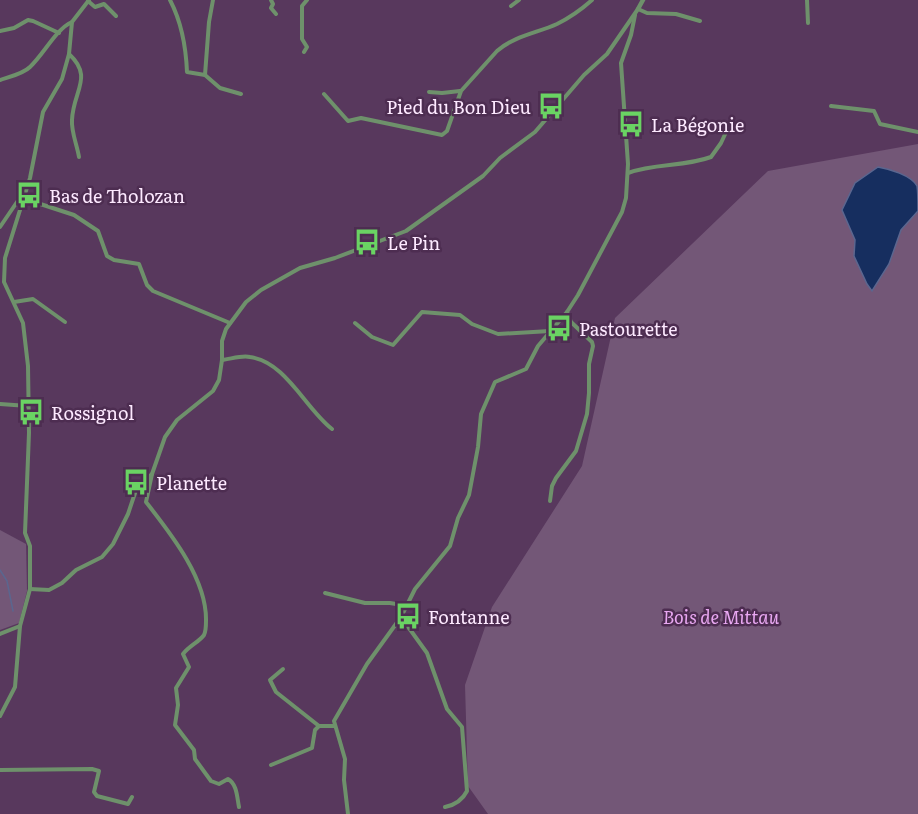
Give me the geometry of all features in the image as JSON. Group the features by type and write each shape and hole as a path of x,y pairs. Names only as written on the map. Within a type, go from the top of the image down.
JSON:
{"street":[{"path":"170,0 177,12 186,46 187,72 205,75 220,88 241,94"},
{"path":"205,75 213,0"},
{"path":"271,0 273,4 271,8 276,14"},
{"path":"304,52 307,47 302,39 302,6 307,0"},
{"path":"511,6 519,0"},
{"path":"324,93 348,121 361,118 442,135 447,131 461,91 502,46 533,31 557,24 592,0"},
{"path":"239,807 231,780 228,779 219,784 211,782 195,759 194,750 175,725 178,705 176,688 189,667 183,654 204,635 206,610 202,592 176,542 146,502 152,474 165,437 177,420 213,391 221,375 222,341 230,323 246,302 288,274 406,231 483,176 500,158 535,132 584,75 607,54 635,15 642,0"},
{"path":"807,0 808,23"},
{"path":"0,80 28,69 64,26 72,22 88,1 95,7 104,4 116,15"},
{"path":"638,9 647,13 676,14 700,21"},
{"path":"348,814 344,780 345,759 335,726 336,716 367,664 408,606 415,590 450,546 458,518 469,495 478,447 481,414 495,382 526,369 538,346 567,312 578,295 622,212 626,198 628,173 621,63 635,15"},
{"path":"0,31 14,28 28,20 59,33"},
{"path":"0,716 15,687 20,626 30,589 30,546 25,532 29,433 28,366 23,323 4,282 5,258 30,178 43,112 62,79 69,54 72,22"},
{"path":"69,54 79,63 83,77 76,93 71,123 79,157"},
{"path":"429,92 461,91"},
{"path":"831,106 874,111 880,124 918,132"},
{"path":"628,173 643,167 670,165 711,157 727,130"},
{"path":"22,198 74,215 98,231 108,256 127,263 139,264 147,285 153,291 230,323"},
{"path":"0,227 22,198"},
{"path":"12,210 18,215"},
{"path":"9,215 18,215"},
{"path":"14,302 33,299 65,322"},
{"path":"355,323 372,337 393,345 422,312 460,315 472,324 498,334 551,331"},
{"path":"550,501 552,486 556,478 576,451 587,414 589,393 592,342 571,322 567,312"},
{"path":"222,360 249,356 267,362 277,369 312,410 332,429"},
{"path":"0,404 28,406"},
{"path":"30,589 49,590 62,583 76,570 102,557 112,544 128,514 136,490 152,474"},
{"path":"325,593 365,603 408,606"},
{"path":"401,617 426,653 447,709 462,727 468,790 458,801 445,807"},
{"path":"0,633 20,626"},
{"path":"283,669 270,680 276,692 319,726 335,726"},
{"path":"271,765 312,748 315,730 319,726"},
{"path":"0,770 92,769 99,771 94,792 97,796 128,804 132,797"}],"green space":[{"name":"Bois de Mittau","path":"918,144 918,814 488,814 468,786 465,685 492,607 582,466 615,318 768,171"},
{"path":"0,530 26,544 27,591 19,623 0,630"}],"water":[{"path":"878,167 899,173 914,182 917,186 918,211 901,230 889,264 872,291 854,256 855,240 842,210 855,183"}],"waterway":[{"path":"0,570 7,581 13,611"}],"place":[{"name":"Pied du Bon Dieu","path":"551,106"},
{"name":"La Bégonie","path":"631,124"},
{"name":"Bas de Tholozan","path":"29,195"},
{"name":"Le Pin","path":"367,242"},
{"name":"Pastourette","path":"559,328"},
{"name":"Rossignol","path":"31,412"},
{"name":"Planette","path":"136,482"},
{"name":"Fontanne","path":"408,616"}]}
